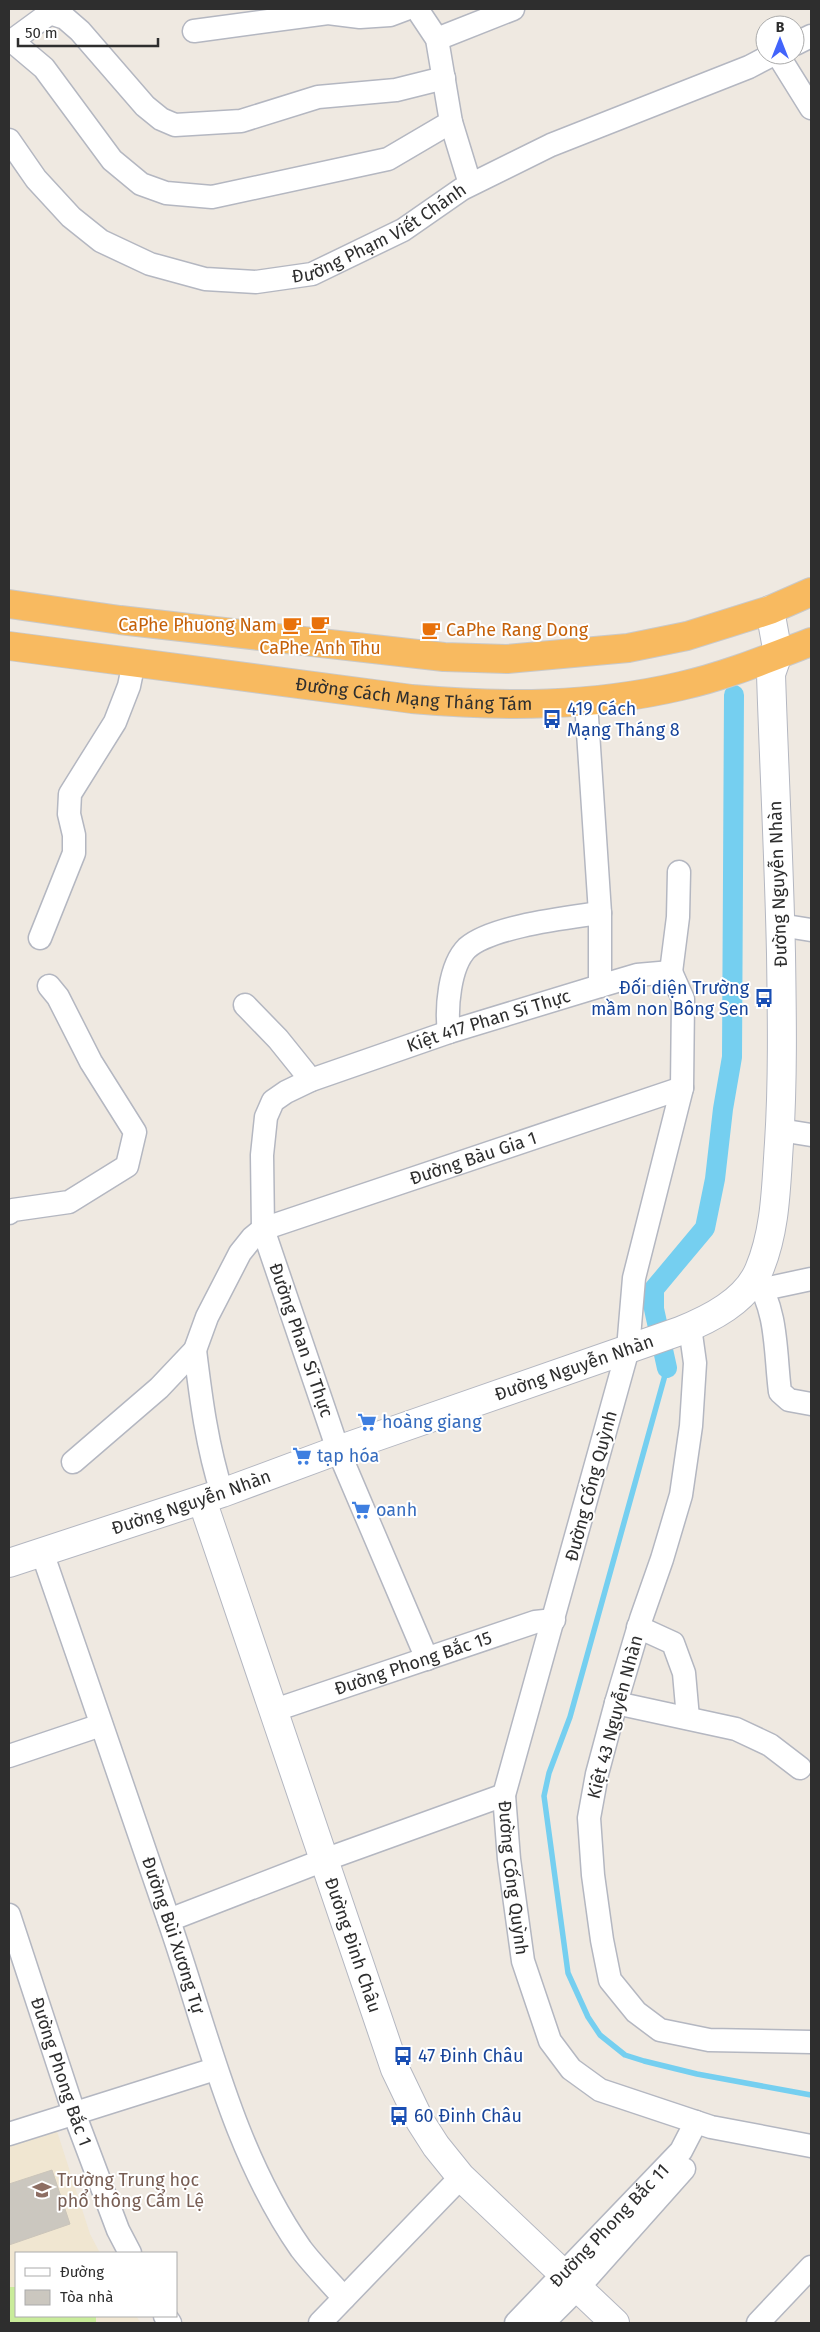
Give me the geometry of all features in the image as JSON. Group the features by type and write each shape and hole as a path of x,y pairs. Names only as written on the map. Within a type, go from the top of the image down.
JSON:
{"highway":[{"path":"9,604 120,620 444,658 507,659 628,648 687,636 770,610 811,592"},
{"name":"Đường Cách Mạng Tháng Tám","path":"9,646 412,699 480,704 551,704 586,702 682,686 811,642"},
{"path":"9,655 56,651"}],"street":[{"path":"194,31 314,12 360,17 390,15 406,9"},
{"path":"417,9 437,39 451,122 470,184"},
{"path":"437,39 513,9"},
{"path":"444,78 396,90 318,97 241,121 175,125 161,119 145,106 80,31 65,18 48,11 10,42 44,68 112,160 141,184 166,193 212,197 388,159 451,122"},
{"name":"Đường Phạm Viết Chánh","path":"9,140 36,180 71,217 101,241 150,264 205,279 256,282 312,274 403,230 470,184 551,145 755,64"},
{"path":"784,65 811,108"},
{"name":"Đường Nguyễn Nhàn","path":"9,1563 212,1497 338,1450 685,1329 727,1308 759,1283 774,1209 782,1094 780,925 771,674 778,654 770,610"},
{"path":"40,938 74,853 74,835 68,809 70,794 115,722 129,686 134,662"},
{"path":"586,702 600,913 600,986"},
{"path":"679,872 678,917 671,972 683,999 682,1088"},
{"path":"449,1032 447,1012 451,985 460,958 468,948 484,938 523,926 600,913"},
{"path":"780,925 811,930"},
{"name":"Kiệt 417 Phan Sĩ Thực","path":"263,1229 262,1155 266,1117 273,1101 286,1092 311,1080 449,1032 637,975 671,972"},
{"path":"9,1213 13,1210 69,1202 127,1166 135,1132 91,1062 58,996 49,986"},
{"path":"245,1005 278,1039 311,1080"},
{"name":"Đường Bàu Gia 1","path":"263,1229 682,1088"},
{"name":"Đường Cống Quỳnh","path":"682,1088 634,1278 636,1347 504,1795 510,1867 523,1961 550,2041 571,2068 600,2090 703,2125 811,2146"},
{"path":"780,1130 811,1135"},
{"path":"73,1462 159,1388 195,1350 207,1317 240,1253 252,1238 263,1229"},
{"name":"Đường Phan Sĩ Thực","path":"263,1229 338,1450 427,1659"},
{"path":"811,1279 759,1283 772,1310 780,1392 789,1400 811,1404"},
{"name":"Kiệt 43 Nguyễn Nhàn","path":"685,1329 695,1363 691,1426 681,1495 662,1559 638,1627 616,1703 597,1774 589,1818 593,1875 602,1940 610,1980 636,2012 660,2030 709,2040 811,2042"},
{"path":"195,1350 202,1416 211,1458 212,1497"},
{"name":"Đường Đinh Châu","path":"212,1497 272,1710 395,2070 420,2121 436,2146 461,2177 615,2323"},
{"name":"Đường Bùi Xương Tự","path":"42,1552 169,1920 215,2068 246,2148 273,2202 302,2250 344,2298"},
{"name":"Đường Phong Bắc 15","path":"272,1710 535,1622 554,1620"},
{"path":"638,1627 673,1643 684,1673 688,1718"},
{"path":"616,1703 736,1729 770,1745 800,1768"},
{"path":"9,1756 101,1725"},
{"path":"169,1920 324,1860 504,1795"},
{"name":"Đường Phong Bắc 1","path":"9,1916 74,2113 118,2230 129,2252"},
{"path":"9,2134 215,2068"},
{"name":"Đường Phong Bắc 11","path":"543,2323 571,2281 703,2125"},
{"path":"320,2323 461,2177"},
{"path":"758,2323 811,2267"},
{"name":"Đường Phong Bắc 11","path":"516,2323 571,2281"}],"shaded area":[{"name":"Trường Trung học phổ thông Cẩm Lệ","path":"57,2131 90,2234 99,2252 15,2252 15,2317 137,2317 141,2323 9,2323 9,2146"}],"green space":[{"path":"9,2287 15,2287 15,2317 96,2317 96,2323 9,2323"}],"building":[{"path":"52,2170 70,2224 9,2245 9,2184"}],"waterway":[{"path":"667,1368 654,1309 654,1289 705,1228 715,1179 723,1109 732,1057 734,695"},
{"path":"667,1368 570,1717 549,1773 544,1796 568,1973 588,2017 600,2035 625,2055 697,2074 811,2095"}],"place":[{"name":"CaPhe Anh Thu","path":"320,624"},
{"name":"CaPhe Phuong Nam","path":"292,625"},
{"name":"CaPhe Rang Dong","path":"431,630"},
{"name":"419 Cách Mạng Tháng 8","path":"552,719"},
{"name":"Đối diện Trường mầm non Bông Sen","path":"764,998"},
{"name":"hoàng giang","path":"367,1422"},
{"name":"tạp hóa","path":"302,1456"},
{"name":"oanh","path":"361,1510"},
{"name":"47 Đinh Châu","path":"403,2056"},
{"name":"60 Đinh Châu","path":"399,2116"},
{"name":"Trường Trung học phổ thông Cẩm Lệ","path":"42,2190"}]}
